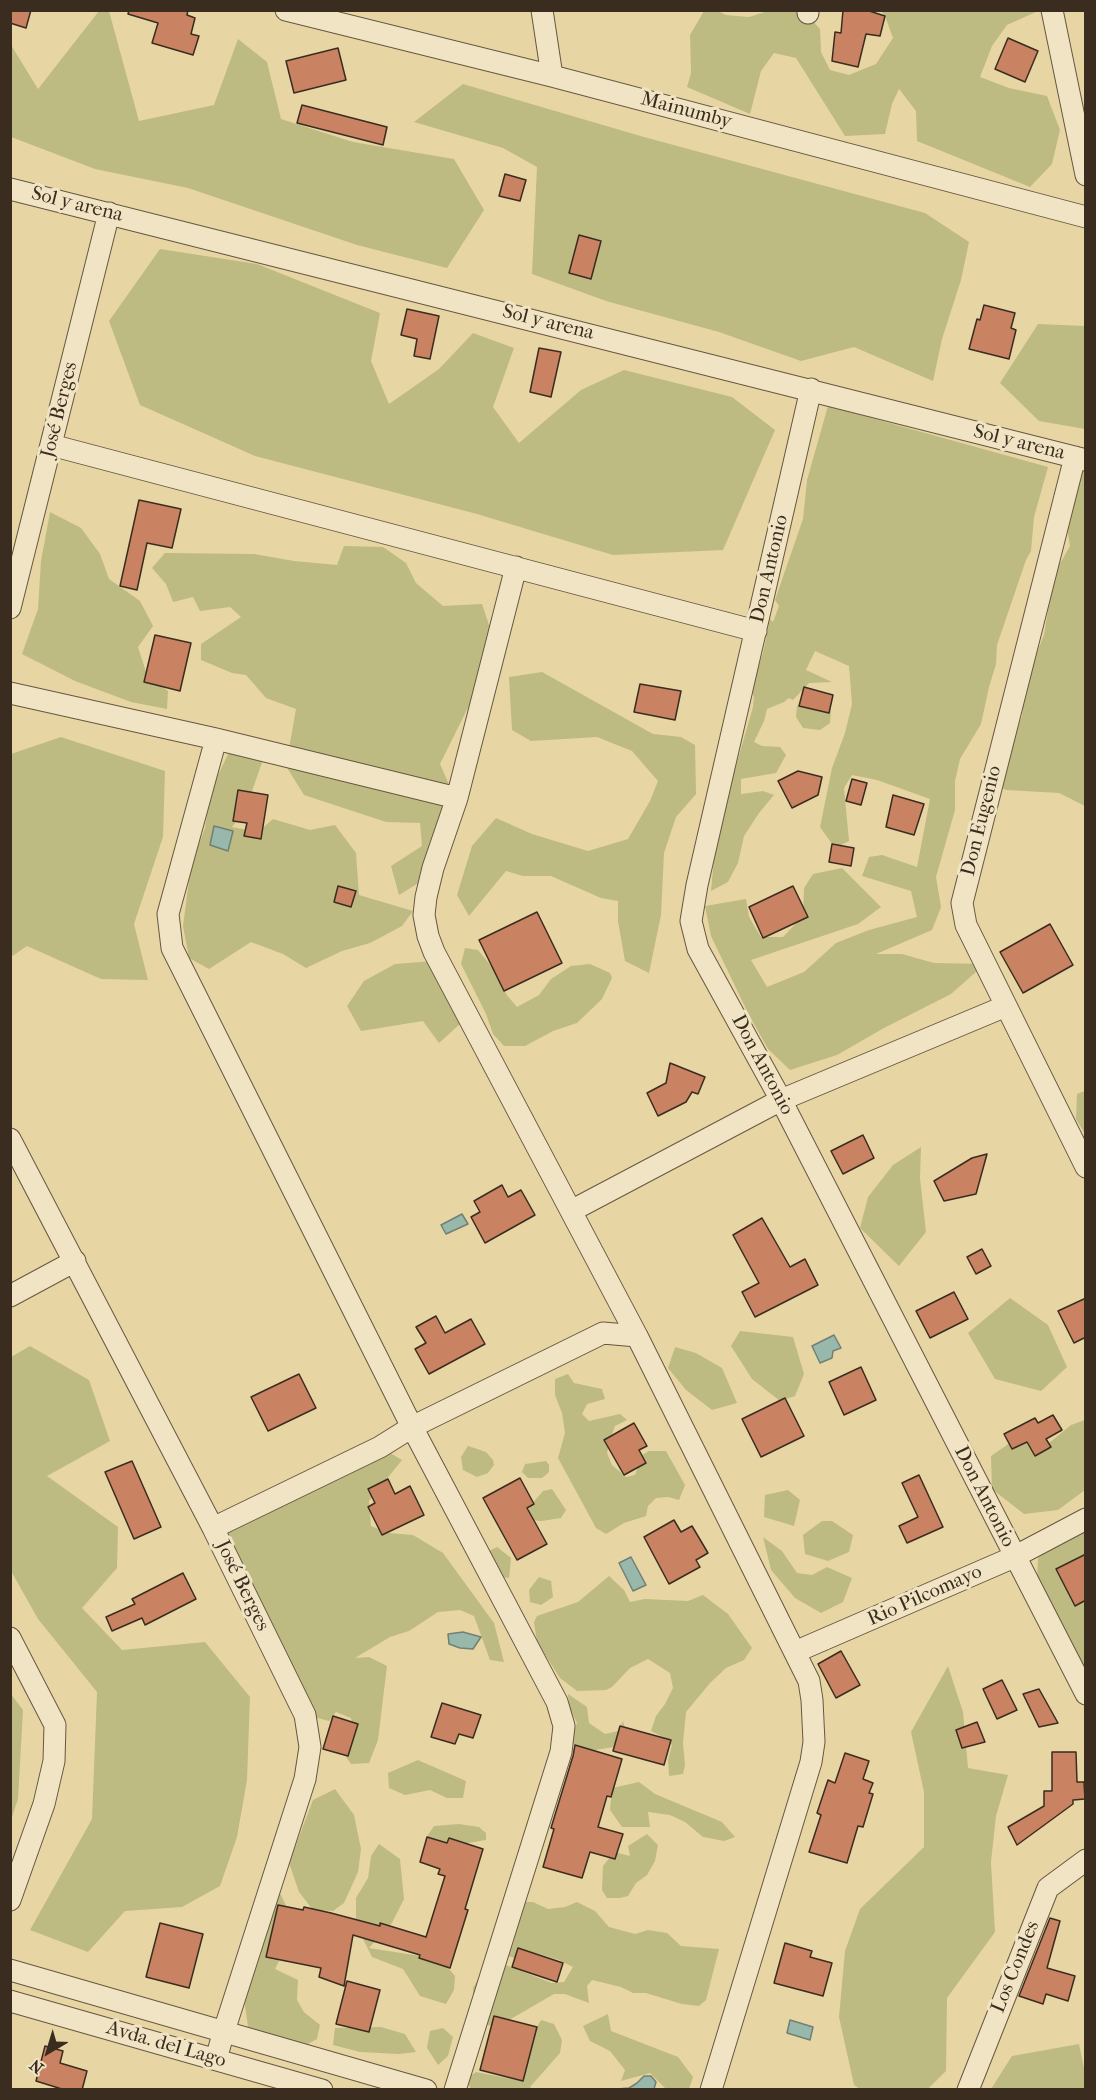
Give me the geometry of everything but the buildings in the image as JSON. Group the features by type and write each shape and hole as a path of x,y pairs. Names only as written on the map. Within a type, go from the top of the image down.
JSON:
{"street":[{"path":"542,10 552,76"},
{"path":"1053,10 1086,175"},
{"name":"Mainumby","path":"294,12 552,76 1086,217"},
{"name":"Sol y arena","path":"10,189 1080,458"},
{"name":"José Berges","path":"10,608 109,213"},
{"name":"Don Antonio","path":"811,389 691,921 699,949 781,1100 1086,1694"},
{"path":"51,445 756,631"},
{"name":"Don Eugenio","path":"1080,458 962,903 966,926 1086,1167"},
{"path":"516,567 457,798 433,868 426,897 424,915 428,936 434,952 637,1336 809,1681 812,1700 814,1742 811,1762 711,2090"},
{"path":"10,693 216,739 457,798"},
{"path":"216,739 168,914 172,948 412,1427 557,1702 564,1726 561,1752 455,2090"},
{"path":"572,1211 781,1100 1006,1006"},
{"name":"José Berges","path":"10,1139 213,1528 306,1715 310,1747 305,1779 216,2060"},
{"path":"10,1296 75,1261"},
{"path":"603,1333 620,1304"},
{"path":"213,1528 380,1447 412,1427 603,1333 637,1336"},
{"name":"Rio Pilcomayo","path":"795,1652 1014,1557 1086,1519"},
{"path":"10,1638 55,1725 54,1761 44,1804 10,1900"},
{"name":"Los Condes","path":"968,2090 1048,1888 1086,1860"},
{"path":"10,1970 426,2090"},
{"name":"Avda. del Lago","path":"10,2001 322,2090"}],"shaded area":[{"path":"99,11 109,11 139,121 214,105 238,39 267,62 281,119 353,142 454,159 484,210 447,268 357,245 188,188 95,169 11,137 11,45 38,89"},
{"path":"704,11 718,11 726,15 749,17 768,11 804,11 820,29 821,52 830,70 849,75 876,64 893,38 881,11 1038,11 1007,25 992,46 980,77 1009,88 1047,96 1060,130 1052,164 1030,187 917,141 916,111 899,89 892,104 885,134 845,136 796,58 774,53 761,71 750,114 687,87 691,73 690,35"},
{"path":"463,84 644,137 925,213 969,242 961,280 942,339 933,381 854,347 801,361 719,332 606,301 532,274 537,167 503,148 414,122"},
{"path":"160,249 257,264 380,313 371,361 389,404 439,369 473,333 514,348 493,407 519,443 581,390 624,370 732,397 775,430 723,550 613,555 477,514 255,456 140,405 109,321"},
{"path":"1038,324 1085,326 1085,429 1039,421 1000,383"},
{"path":"828,406 1048,467 1034,517 1031,551 997,645 996,664 981,724 960,759 955,781 955,810 936,877 941,907 932,930 876,954 902,954 934,963 985,964 951,994 837,1055 790,1070 768,1049 749,1015 711,936 705,906 746,899 749,917 761,937 783,937 803,916 804,888 813,874 842,868 881,907 858,924 751,960 767,987 804,972 836,943 869,930 917,917 911,891 862,876 869,857 882,855 917,867 930,799 877,780 852,775 844,788 849,841 835,848 820,827 832,768 845,733 852,704 849,666 815,651 806,670 832,682 809,683 793,700 789,698 767,709 754,742 762,746 780,747 786,755 776,773 741,779 741,794 763,791 774,795 744,836 738,863 728,882 711,891 714,859 724,807 753,707 754,697 751,689 763,653 770,619 773,622 779,606 775,600 803,519 807,480"},
{"path":"1085,472 1085,806 1059,793 1006,790 996,785 1022,716 1026,680 1044,635 1054,574 1070,546 1063,504 1070,475"},
{"path":"50,512 81,528 100,554 109,579 140,601 153,626 138,647 147,675 168,691 167,709 131,702 75,681 22,654 38,609 41,561"},
{"path":"344,546 383,547 406,563 416,583 443,606 482,604 497,649 440,764 454,796 425,879 399,895 391,866 422,846 420,823 386,822 304,795 286,766 296,709 266,698 246,675 232,673 201,660 201,644 241,617 230,607 200,611 193,597 173,602 166,584 152,568 165,553 254,554 337,565"},
{"path":"542,672 653,734 681,737 695,745 696,794 676,817 664,853 661,915 649,973 625,961 618,921 618,901 601,898 551,876 523,876 506,871 469,916 457,895 472,846 496,818 532,834 588,851 628,839 650,801 658,781 632,751 597,737 531,741 512,730 509,677"},
{"path":"806,704 831,711 830,723 820,730 803,728 796,717 797,706"},
{"path":"61,737 165,771 163,837 134,924 148,980 101,979 27,946 11,957 11,754"},
{"path":"229,752 265,754 245,811 232,827 258,832 273,819 310,830 335,825 356,853 359,895 413,911 402,926 370,943 342,951 306,968 283,954 251,942 209,969 189,958 183,926 191,865 205,828 210,792"},
{"path":"214,826 233,831 228,851 210,845"},
{"path":"465,948 478,950 498,974 506,994 517,1007 539,995 551,979 571,966 590,964 610,973 612,978 602,999 577,1023 553,1031 525,1046 504,1046 493,1034 486,1014 461,964"},
{"path":"446,960 468,1004 460,1024 439,1043 423,1021 361,1031 347,1006 364,981 395,964"},
{"path":"1086,1091 1085,1134 1076,1119 1077,1094"},
{"path":"921,1147 920,1178 926,1232 899,1266 860,1228 868,1197 893,1165"},
{"path":"462,1214 468,1224 446,1234 441,1225"},
{"path":"1010,1298 1048,1325 1067,1367 1041,1391 995,1379 968,1333"},
{"path":"740,1331 793,1337 804,1374 795,1396 780,1401 752,1379 731,1346"},
{"path":"834,1335 841,1348 833,1351 832,1358 820,1363 812,1346"},
{"path":"30,1346 89,1380 110,1441 47,1476 118,1527 117,1568 82,1608 122,1650 205,1642 250,1697 247,1780 237,1837 220,1886 182,1907 125,1911 88,1952 30,1930 92,1819 97,1692 38,1619 11,1571 11,1357"},
{"path":"675,1347 696,1353 722,1368 737,1403 712,1410 686,1390 668,1368"},
{"path":"568,1374 574,1383 602,1389 605,1399 587,1404 582,1414 589,1421 620,1414 627,1420 615,1426 611,1437 607,1453 612,1465 626,1477 635,1475 642,1455 649,1451 666,1451 685,1485 679,1500 668,1497 656,1498 648,1506 646,1516 624,1523 606,1534 596,1528 558,1458 565,1433 562,1413 555,1395 555,1379"},
{"path":"1085,1420 1085,1490 1058,1510 1024,1514 992,1489 991,1456 1017,1438 1049,1443 1071,1425"},
{"path":"468,1446 486,1452 493,1460 494,1465 488,1473 477,1477 463,1470 461,1457"},
{"path":"380,1447 402,1460 369,1501 371,1526 389,1533 413,1535 443,1553 494,1623 504,1662 490,1660 474,1616 460,1610 438,1612 409,1631 390,1637 355,1658 369,1657 387,1666 378,1740 369,1763 351,1764 337,1744 354,1733 351,1718 336,1712 329,1721 314,1717 276,1656 270,1620 233,1587 214,1549 233,1519"},
{"path":"546,1461 549,1465 549,1472 542,1478 528,1478 522,1472 525,1464"},
{"path":"552,1489 566,1510 561,1518 542,1521 526,1520 530,1506 543,1491"},
{"path":"788,1490 800,1500 794,1526 764,1517 765,1495"},
{"path":"822,1521 832,1521 853,1535 849,1552 828,1561 805,1554 803,1535"},
{"path":"1085,1531 1085,1679 1037,1579 1038,1558 1049,1548"},
{"path":"763,1537 782,1551 797,1573 812,1575 827,1567 852,1578 843,1602 821,1613 795,1598 771,1570"},
{"path":"497,1547 511,1558 509,1578 500,1577 485,1553"},
{"path":"631,1557 646,1585 633,1591 619,1563"},
{"path":"609,1576 624,1590 630,1602 645,1599 688,1601 703,1595 728,1614 752,1648 744,1660 726,1668 710,1683 686,1712 683,1774 669,1776 668,1760 672,1745 665,1738 651,1731 656,1716 673,1688 670,1673 648,1659 630,1668 612,1687 606,1690 577,1691 560,1678 537,1642 534,1622 537,1616 578,1602"},
{"path":"539,1577 551,1581 553,1597 541,1605 530,1602 529,1590"},
{"path":"463,1632 481,1637 473,1649 449,1644 448,1634"},
{"path":"948,1666 963,1712 968,1768 1008,1775 996,1816 991,1862 995,1932 947,1998 946,2071 928,2089 860,2089 854,2085 839,2017 845,1951 860,1909 924,1847 924,1792 911,1732"},
{"path":"11,1694 23,1710 18,1799 11,1820"},
{"path":"568,1694 587,1707 589,1723 605,1734 618,1731 623,1721 625,1729 614,1747 582,1752 570,1742 577,1723 569,1707"},
{"path":"418,1760 466,1781 463,1798 447,1798 430,1790 405,1795 389,1788 388,1773"},
{"path":"639,1782 655,1794 722,1822 735,1837 724,1841 703,1837 685,1822 670,1815 648,1812 650,1827 622,1827 610,1810 612,1788"},
{"path":"335,1789 354,1815 361,1849 358,1872 344,1903 333,1911 313,1910 299,1892 289,1863 313,1800"},
{"path":"459,1824 479,1827 486,1833 486,1840 462,1844 439,1843 426,1838 434,1826"},
{"path":"647,1834 658,1845 655,1861 647,1875 636,1883 628,1896 607,1898 602,1890 603,1866 614,1852 630,1856 628,1846"},
{"path":"379,1844 400,1859 404,1899 392,1923 369,1948 427,1957 444,1963 455,1976 454,1990 446,2004 420,1996 403,1969 372,1957 356,1925 356,1898 368,1878 371,1856"},
{"path":"278,1889 296,1927 275,1969 298,1980 297,2000 304,2012 320,2025 317,2039 304,2046 270,2045 248,2027 241,1977"},
{"path":"520,1902 533,1902 548,1909 565,1907 577,1902 595,1911 609,1927 635,1934 648,1930 667,1933 681,1946 719,1949 706,2000 699,2006 682,2004 646,1993 633,1993 621,1987 592,1980 587,1986 589,2003 565,1994 554,1994 509,2020 494,2016 491,2026 476,2021 473,1988 481,1974 503,1964 552,1983 564,1982 573,1967 536,1953 518,1959 508,1956 514,1942"},
{"path":"608,2014 611,2031 678,2057 693,2077 689,2089 666,2089 650,2073 621,2081 625,2070 610,2051 590,2041 583,2026"},
{"path":"541,2020 554,2024 562,2040 560,2053 530,2087 533,2089 471,2089 466,2079 476,2072 523,2081 537,2027"},
{"path":"790,2020 813,2027 810,2040 787,2033"},
{"path":"381,2027 405,2034 416,2052 399,2054 360,2052 333,2045 335,2028"},
{"path":"443,2028 453,2037 448,2056 438,2065 427,2048 430,2031"},
{"path":"1079,2044 1085,2073 1085,2089 991,2089 1012,2056"},
{"path":"644,2076 651,2076 656,2082 654,2089 617,2089 629,2088"}]}
